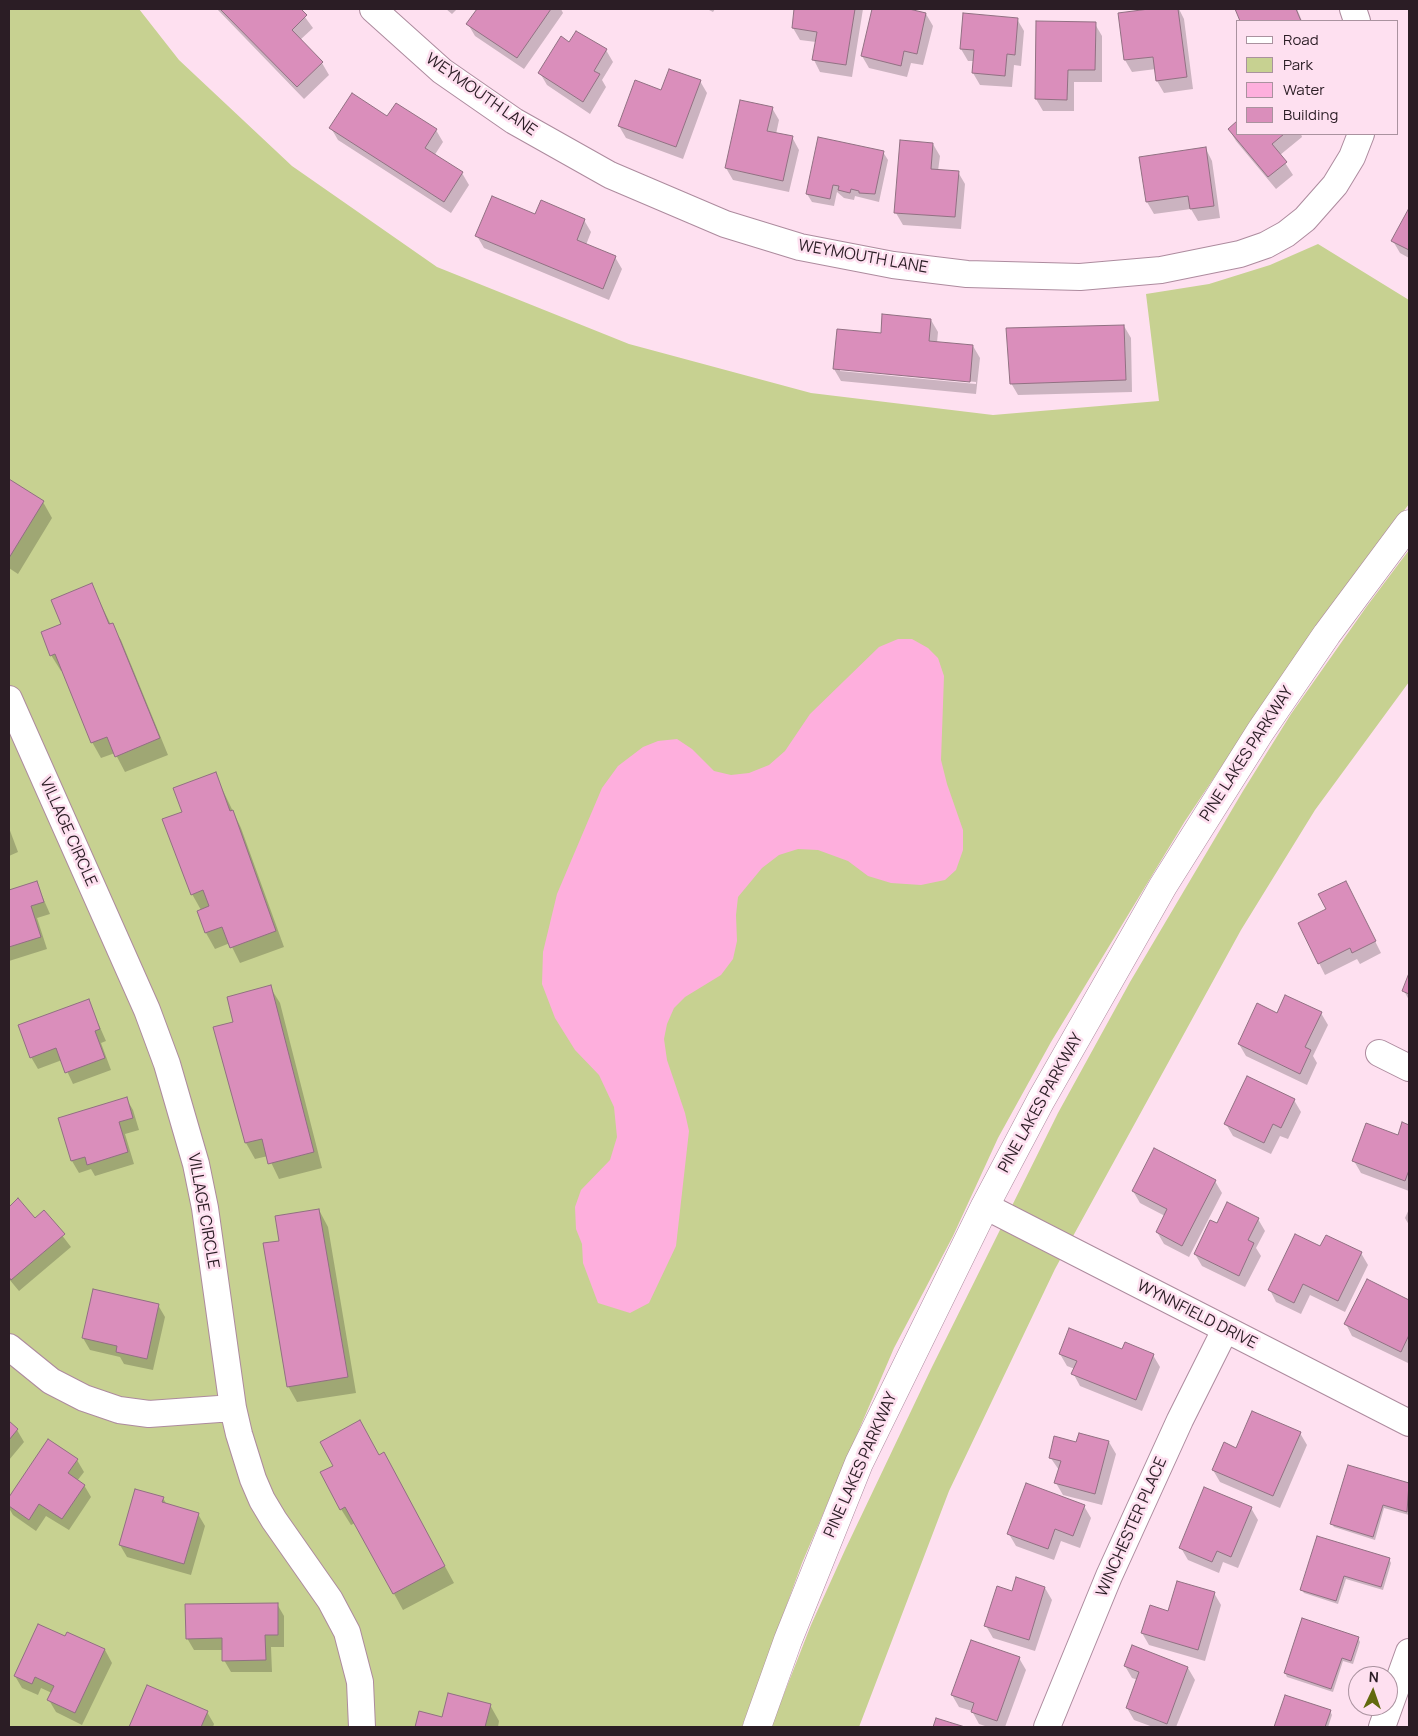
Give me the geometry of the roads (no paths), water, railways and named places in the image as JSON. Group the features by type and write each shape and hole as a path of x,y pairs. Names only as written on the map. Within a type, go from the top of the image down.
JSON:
{"street":[{"name":"WEYMOUTH LANE","path":"373,9 442,70 514,121 610,175 725,224 800,247 893,265 967,274 1041,278 1080,277 1161,270 1240,254 1266,245 1305,219 1335,185 1352,157 1361,135"},
{"name":"PINE LAKES PARKWAY","path":"757,1727 788,1640 859,1463 985,1206 1103,990 1183,854 1292,684 1409,524"},
{"name":"VILLAGE CIRCLE","path":"9,699 146,1010 176,1089 196,1164 205,1208 233,1408 246,1458 262,1500 282,1533 330,1600 347,1632 360,1682 362,1727"},
{"path":"1379,1053 1409,1068"},
{"name":"WYNNFIELD DRIVE","path":"985,1206 1409,1423"},
{"name":"WINCHESTER PLACE","path":"1047,1727 1109,1576 1180,1420 1225,1330"},
{"path":"9,1347 51,1381 84,1398 119,1410 149,1414 233,1408"},
{"path":"1382,1727 1409,1652"}],"water":[{"path":"898,639 912,639 928,648 938,658 944,676 941,760 963,830 963,850 956,870 945,880 921,885 891,883 868,876 848,861 818,850 798,849 779,855 762,868 738,897 736,915 737,941 733,959 721,975 685,997 674,1008 667,1024 664,1039 667,1060 685,1113 689,1131 676,1246 649,1303 630,1313 598,1303 583,1263 582,1244 576,1229 575,1207 581,1190 610,1160 617,1137 614,1107 599,1075 575,1050 555,1018 542,984 543,952 557,894 602,788 618,766 643,747 658,741 677,739 692,749 714,771 731,775 749,773 769,765 785,751 810,714 879,647"}]}
